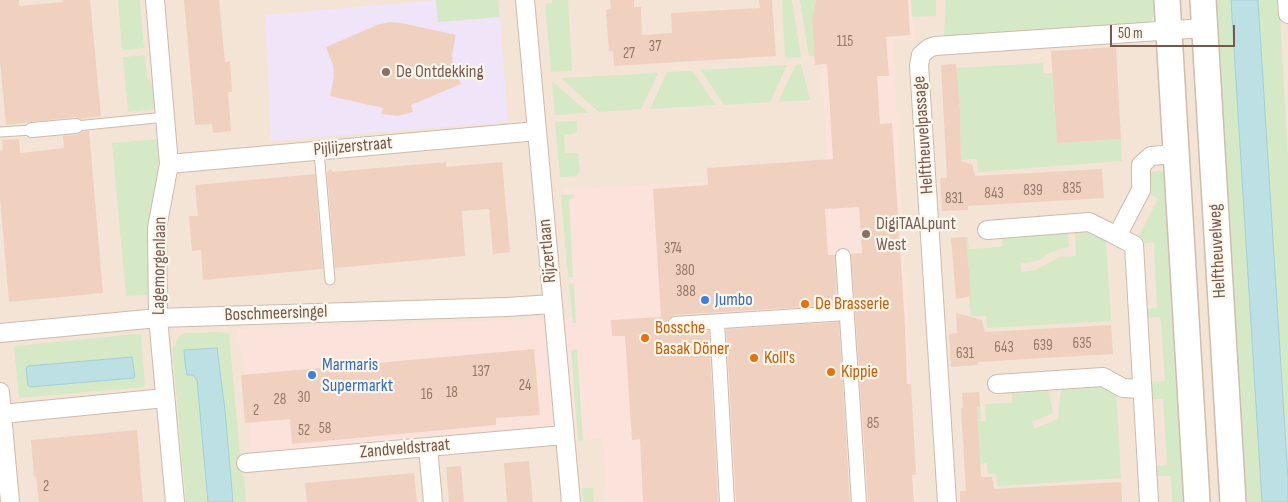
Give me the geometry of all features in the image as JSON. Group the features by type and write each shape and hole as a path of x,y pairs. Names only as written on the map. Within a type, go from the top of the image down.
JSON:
{"main road":[{"name":"Helftheuvelweg","path":"1167,0 1197,502"},
{"name":"Helftheuvelweg","path":"1203,0 1233,502"}],"street":[{"name":"Lagemorgenlaan","path":"155,0 169,164 157,228 158,318 175,502"},
{"name":"Rijzertlaan","path":"525,0 571,502"},
{"path":"1287,0 1288,14"},
{"name":"Helftheuvelpassage","path":"947,502 919,65 921,55 929,48 935,46 1204,28"},
{"path":"32,130 76,126"},
{"name":"Pijlijzerstraat","path":"169,164 537,131"},
{"path":"1117,236 1140,190 1141,165 1150,156 1176,154"},
{"path":"987,230 1089,222 1134,245 1149,502"},
{"path":"843,256 859,502"},
{"name":"Boschmeersingel","path":"0,333 158,318 552,304"},
{"path":"675,324 846,313"},
{"path":"717,322 727,502"},
{"path":"997,384 1103,377 1123,388 1141,389"},
{"path":"0,392 7,497"},
{"path":"2,414 165,398"},
{"name":"Zandveldstraat","path":"246,463 564,435"},
{"path":"428,448 433,502"}],"lane":[{"path":"76,126 166,116"},
{"path":"0,132 32,130"},
{"path":"319,150 330,280"}],"shaded area":[{"path":"0,0 1288,0 1288,502 0,502"},
{"name":"De Ontdekking","path":"436,0 438,22 500,17 508,122 271,141 265,15"},
{"path":"818,0 913,0 915,40 893,39 916,502 607,502 603,438 253,471 246,374 236,329 573,318 563,189 828,177"}],"green space":[{"path":"118,0 140,0 144,48 122,50"},
{"path":"436,0 498,0 500,17 438,22"},
{"path":"552,0 568,0 572,71 551,72 545,4 552,3"},
{"path":"782,0 792,0 801,57 785,58"},
{"path":"800,0 816,0 812,20 815,56 809,56"},
{"path":"911,0 936,0 936,16 912,17"},
{"path":"946,0 1154,0 1155,13 1151,21 1143,24 944,36"},
{"path":"1216,0 1232,0 1262,502 1247,502"},
{"path":"1258,0 1279,0 1288,158 1288,479"},
{"path":"145,55 147,77 154,87 156,109 128,112 123,57"},
{"path":"1043,63 1043,73 1052,73 1057,143 1121,139 1122,161 978,172 977,159 961,160 956,68"},
{"path":"801,64 810,100 778,102 796,65"},
{"path":"787,65 770,102 724,105 701,70"},
{"path":"692,71 716,105 650,109 667,72"},
{"path":"658,73 641,109 599,112 561,78"},
{"path":"552,81 588,113 555,115"},
{"path":"577,121 577,133 564,135 565,153 578,153 580,171 576,176 560,177 555,122"},
{"path":"159,139 159,158 150,231 151,295 126,296 112,143"},
{"path":"1166,171 1185,502 1172,502 1171,476 1154,476 1154,466 1167,465 1163,399 1150,399 1149,382 1165,381 1161,323 1160,317 1145,318 1144,309 1157,308 1154,242 1141,243 1137,240 1158,199 1148,192 1148,172"},
{"path":"574,194 574,198 569,199 573,277 568,278 561,195"},
{"path":"1090,232 1091,236 1106,242 1111,321 987,328 986,316 971,316 966,237 968,237 969,249 1002,247 1002,237 1068,233 1069,247 1051,252 1039,260 1020,264 1021,272 1036,270 1059,257 1076,256 1075,233"},
{"path":"574,283 576,323 573,323 569,284"},
{"path":"220,332 229,334 246,502 233,502 225,410 217,348 184,351 193,375 197,380 208,502 186,502 172,347 175,347 178,337 185,333"},
{"path":"135,334 143,335 141,337 145,387 19,398 14,346","holes":["132,357 134,378 29,387 28,366"]},
{"path":"577,349 583,440 578,441 571,351"},
{"path":"1108,387 1116,391 1121,478 997,486 996,473 988,474 987,463 980,464 976,408 980,407 981,421 986,421 985,404 1012,403 1012,393 1049,391 1053,413 1032,422 1034,429 1058,419 1061,390"},
{"path":"582,488 593,488 594,502 583,502"}],"water":[{"path":"1231,0 1258,0 1288,502 1262,502"},
{"path":"217,348 225,410 233,502 208,502 197,380 193,375 187,375 185,363 184,350"},
{"path":"132,357 134,378 30,387 28,385 26,368 28,366"}],"building":[{"path":"0,0 19,0 19,6 63,2 62,0 90,0 101,116 6,125 0,61"},
{"path":"184,0 219,0 225,62 230,61 232,92 228,92 231,131 213,133 212,124 195,125"},
{"path":"610,0 634,0 634,7 641,7 642,35 672,33 671,13 760,8 759,0 772,0 776,56 614,66 613,51 609,51 606,10 611,9"},
{"path":"816,0 908,0 910,35 886,37 889,76 877,76 880,124 892,123 907,384 911,384 916,474 912,475 914,502 868,502 851,254 862,253 859,207 825,209 828,255 835,255 837,305 674,315 667,320 668,328 672,332 709,331 718,502 643,502 640,439 632,440 625,336 612,336 611,320 661,317 653,189 708,185 707,168 833,159 827,64 815,65 812,20"},
{"path":"389,22 456,35 452,54 453,66 461,84 411,105 413,112 398,116 381,114 383,108 330,96 334,77 333,65 326,47 377,25"},
{"path":"1116,47 1121,139 1057,143 1051,51"},
{"path":"956,64 960,112 961,161 973,166 975,176 1102,169 1104,198 968,206 968,210 942,211 940,178 947,178 941,65"},
{"path":"89,131 103,293 9,302 0,198 0,150 3,150 2,140 19,139 20,153 64,148 63,136 77,135"},
{"path":"446,162 446,167 502,162 510,252 493,254 489,209 462,211 465,256 335,268 327,173 330,169 333,172"},
{"path":"315,174 323,269 203,280 201,250 192,251 189,216 198,216 195,185"},
{"path":"966,237 971,296 956,299 951,238"},
{"path":"956,313 982,320 985,332 1111,325 1113,354 978,362 978,365 951,367 949,334 957,333"},
{"path":"839,322 850,502 736,502 726,329"},
{"path":"534,349 540,415 496,418 496,425 292,444 290,419 245,423 241,375"},
{"path":"979,392 980,407 977,407 981,477 992,477 994,489 1121,482 1122,502 960,502 960,491 966,491 961,408 963,408 962,393"},
{"path":"137,430 143,502 39,502 36,476 34,477 31,440"},
{"path":"529,461 533,502 507,502 504,463"},
{"path":"461,466 464,502 449,502 446,467"},
{"path":"414,473 417,502 307,502 305,483"}],"place":[{"name":"De Ontdekking","path":"386,72"},
{"name":"DigiTAALpunt West","path":"866,234"},
{"name":"Jumbo","path":"705,300"},
{"name":"De Brasserie","path":"805,304"},
{"name":"Bossche Basak Döner","path":"645,338"},
{"name":"Koll's","path":"754,358"},
{"name":"Kippie","path":"831,372"},
{"name":"Marmaris Supermarkt","path":"312,375"}]}
